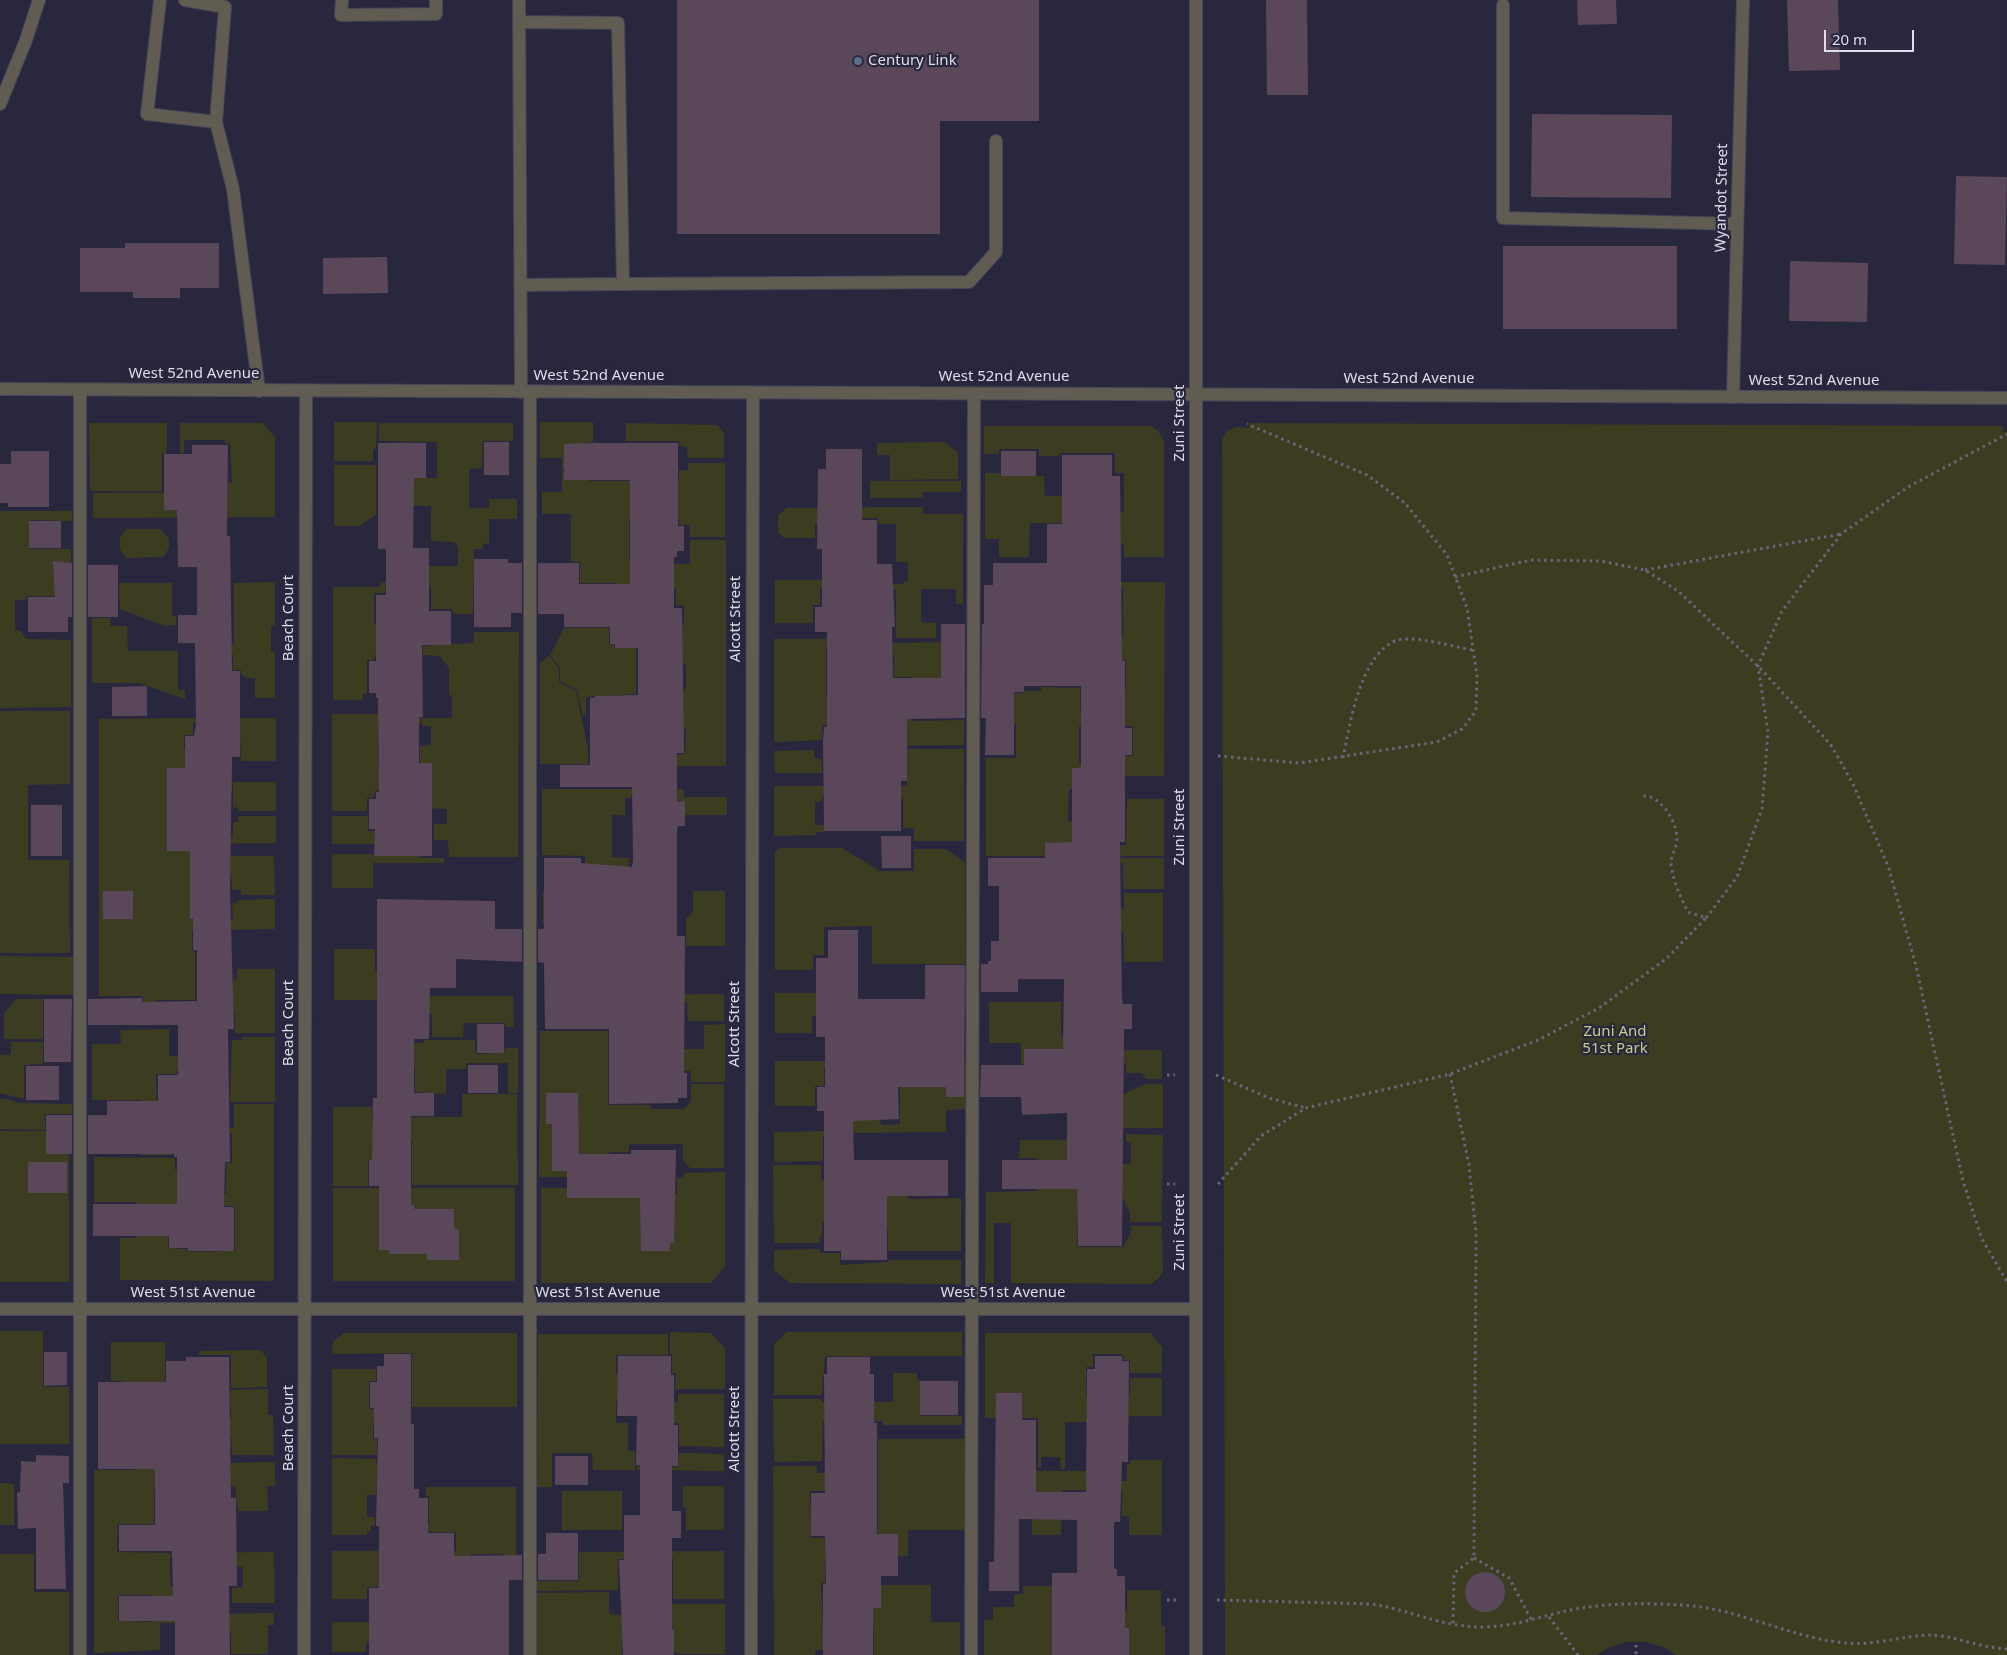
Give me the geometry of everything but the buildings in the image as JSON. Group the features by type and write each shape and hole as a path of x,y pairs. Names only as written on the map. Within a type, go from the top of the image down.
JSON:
{"street":[{"path":"0,104 26,40 39,0"},
{"path":"160,0 147,114 216,122"},
{"path":"185,0 225,7 216,122 233,189 259,390"},
{"path":"342,0 341,15 436,14 436,0"},
{"path":"519,0 520,286 525,392 530,1655"},
{"name":"Zuni Street","path":"1196,0 1196,1655"},
{"name":"Wyandot Street","path":"1733,397 1743,0"},
{"path":"1503,5 1503,218 1737,224"},
{"path":"519,22 618,22 623,284"},
{"path":"520,286 969,282 996,252 996,141"},
{"name":"West 52nd Avenue","path":"0,389 2007,398"},
{"path":"80,390 80,1655"},
{"name":"Beach Court","path":"304,1655 306,390"},
{"name":"Alcott Street","path":"751,1655 753,392"},
{"path":"971,1655 974,394"},
{"name":"West 51st Avenue","path":"0,1309 1196,1309"}],"path":[{"path":"1220,756 1299,762 1343,758 1437,742 1462,729 1476,711 1477,676 1467,608 1447,555 1405,503 1367,475 1247,424"},
{"path":"1220,1184 1239,1159 1261,1136 1306,1108 1450,1074 1538,1040 1599,1008 1666,959 1706,918 1737,877 1762,809 1768,732 1758,666 1782,611 1841,534 1908,487 2007,434"},
{"path":"1645,570 1841,534"},
{"path":"1456,577 1531,560 1600,561 1645,570 1678,591 1758,666 1831,745 1853,784 1888,866 1916,966 1963,1181 1982,1239 2007,1282"},
{"path":"1343,758 1353,707 1374,658 1396,640 1422,640 1472,650"},
{"path":"1642,796 1650,795 1656,798 1672,819 1677,839 1671,862 1676,887 1688,912 1706,918"},
{"path":"1450,1074 1468,1165 1476,1233 1474,1558"},
{"path":"1220,1075 1269,1098 1306,1108"},
{"path":"1474,1558 1509,1578 1532,1621"},
{"path":"1453,1625 1454,1573 1474,1558"},
{"path":"1220,1600 1371,1604 1389,1606 1443,1624 1485,1627 1532,1621 1582,1608 1682,1605 1719,1610 1786,1631 1847,1643 1931,1635 1991,1648 2007,1648"},
{"path":"1549,1616 1578,1655"},
{"path":"1636,1645 1636,1655"}],"green space":[{"path":"334,422 377,422 376,449 373,449 373,461 334,461"},
{"path":"540,422 593,422 593,442 588,442 588,470 562,470 562,458 540,458"},
{"path":"89,423 167,423 167,453 162,454 162,491 90,491"},
{"path":"180,423 263,423 275,437 275,517 93,518 93,493 228,492 228,483 232,482 230,443 225,443 225,440 184,440 184,453 180,453"},
{"path":"379,423 513,423 513,441 483,441 482,468 469,469 469,508 489,508 489,499 517,499 517,519 489,519 489,543 483,544 483,549 474,549 473,614 453,614 452,609 431,609 431,586 385,586 385,593 374,593 374,624 384,624 401,646 422,647 422,655 375,655 374,660 367,660 367,693 363,694 363,700 333,700 333,587 380,587 381,582 428,582 428,566 458,566 458,547 454,542 431,541 431,506 378,506 378,478 437,478 437,442 379,441"},
{"path":"626,423 717,425 724,433 724,458 688,458 687,447 679,446 679,441 626,441"},
{"name":"Zuni And 51st Park","path":"1249,423 2003,426 2003,432 2007,432 2007,1655 1676,1655 1657,1645 1636,1641 1616,1645 1597,1655 1225,1655 1222,440 1227,431 1236,427 1249,428"},
{"path":"984,426 1151,426 1158,431 1164,441 1164,557 1124,557 1124,544 1113,543 1113,512 1124,512 1124,473 1115,473 1115,453 1059,453 1059,456 1039,456 1039,449 999,449 999,454 984,454"},
{"path":"945,442 958,453 958,479 890,480 890,455 877,455 877,443"},
{"path":"688,463 725,463 725,537 690,537 690,525 679,525 679,520 629,519 629,559 639,559 644,587 616,587 616,583 580,583 580,562 571,561 571,514 542,514 542,492 562,492 562,472 589,472 589,481 679,481 679,470 688,470"},
{"path":"334,465 376,465 376,515 359,526 334,526"},
{"path":"985,473 999,473 1000,476 1044,476 1045,496 1070,496 1111,523 1030,523 1029,557 999,557 999,539 985,539"},
{"path":"870,481 961,481 961,492 923,492 923,498 870,498"},
{"path":"923,507 923,514 963,514 963,604 956,604 956,589 921,589 921,622 936,623 936,638 896,638 896,590 881,590 881,584 903,584 904,581 908,581 908,562 896,562 896,524 878,524 878,518 821,519 821,524 815,524 815,538 784,538 778,532 778,515 787,508"},
{"path":"0,511 72,511 72,521 29,520 29,549 71,549 71,596 26,596 26,600 15,600 15,630 21,631 26,639 71,640 71,707 0,708"},
{"path":"127,529 160,529 169,539 169,548 163,557 126,558 121,551 119,543 121,536"},
{"path":"690,540 726,540 726,766 647,766 643,761 677,761 678,754 685,754 686,729 677,729 680,689 686,689 686,665 680,664 677,625 684,625 684,605 676,606 676,589 651,589 645,564 690,564"},
{"path":"775,580 862,580 880,587 820,587 820,605 813,605 813,623 775,623"},
{"path":"275,582 275,626 271,626 271,652 275,652 275,698 255,698 255,678 244,678 244,675 241,675 241,670 233,670 233,654 228,654 228,644 234,644 234,583"},
{"path":"1079,582 1165,582 1164,776 1125,776 1125,756 1133,756 1133,726 1107,726 1107,690 1126,691 1126,660 1076,659 1123,637 1123,587 1079,587"},
{"path":"119,583 172,583 172,616 176,616 176,625 165,626 120,609"},
{"path":"92,618 110,618 110,626 127,626 128,651 178,651 178,690 185,690 185,699 139,683 92,683"},
{"path":"564,628 609,628 609,644 614,645 614,648 636,648 636,694 586,697 586,715 583,716 577,690 560,681 560,668 550,655"},
{"path":"474,632 519,632 518,857 449,857 448,840 434,840 434,824 447,824 447,809 425,808 420,768 420,746 431,745 431,726 422,726 422,718 452,718 452,695 449,695 449,668 440,656 423,655 423,646 474,643"},
{"path":"774,639 884,639 884,649 826,649 826,695 858,695 910,706 911,721 964,720 964,745 882,746 867,725 822,725 822,740 774,742"},
{"path":"964,642 965,683 912,684 912,677 894,677 894,654 885,653 885,643"},
{"path":"549,656 559,669 559,682 576,691 588,749 588,764 540,764 540,663"},
{"path":"1042,687 1080,688 1080,711 1105,711 1105,726 1079,726 1079,763 1084,764 1084,789 1069,789 1068,821 1078,822 1078,845 1126,845 1127,799 1164,799 1164,856 986,856 986,758 1016,758 1016,724 986,724 992,693 1025,693 1025,691 1041,691"},
{"path":"0,711 70,711 70,784 28,785 28,860 69,860 70,953 0,953"},
{"path":"332,714 421,714 421,724 378,725 378,769 421,769 421,791 375,791 374,797 367,798 367,811 332,811"},
{"path":"193,718 276,718 276,761 241,761 240,738 232,723 193,723"},
{"path":"193,718 193,735 184,735 184,749 194,749 232,763 232,791 195,792 195,869 190,869 190,920 223,920 223,930 192,931 192,950 195,951 195,1000 155,1000 155,1011 143,1011 143,996 99,996 99,719"},
{"path":"883,749 964,749 964,841 914,841 914,828 903,828 903,798 886,797 885,794 822,794 822,801 815,802 815,825 824,825 824,832 816,832 816,835 774,836 774,786 907,786 907,760 883,760"},
{"path":"814,750 814,758 822,759 822,773 775,773 774,751"},
{"path":"233,782 276,782 276,811 238,811 238,807 233,808"},
{"path":"542,789 683,789 684,797 727,797 727,815 685,815 685,802 678,801 677,795 631,795 631,798 625,798 625,815 612,815 612,857 629,858 628,924 543,924 543,892 585,892 585,856 542,855"},
{"path":"238,816 276,816 276,843 197,844 197,838 233,838 233,822 238,822"},
{"path":"332,816 368,816 368,831 432,830 432,840 418,840 418,844 332,844"},
{"path":"780,848 842,848 880,871 914,871 914,849 946,849 965,862 965,964 872,964 872,926 824,927 824,955 813,955 813,970 775,970 775,852"},
{"path":"332,854 419,854 419,858 444,858 444,863 373,863 373,888 332,888"},
{"path":"196,856 274,856 275,895 241,895 241,890 232,890 231,873 215,873"},
{"path":"1011,858 1164,858 1164,889 1123,889 1123,863 1063,863"},
{"path":"693,891 725,891 725,946 686,946 686,919 693,911"},
{"path":"1124,893 1163,893 1163,962 1124,962 1123,931 1060,930 1115,916 1124,907"},
{"path":"275,899 275,929 224,930 224,920 233,920 232,903 237,903 238,900"},
{"path":"334,949 375,949 375,971 383,972 383,1000 334,1000"},
{"path":"0,956 73,957 73,995 0,994"},
{"path":"237,969 275,969 275,1033 235,1033 235,1013 226,1013 226,1000 197,1000 197,988 232,988 233,980 237,979"},
{"path":"775,993 827,993 826,1015 812,1016 812,1033 775,1033"},
{"path":"724,994 724,1021 688,1021 687,1002 638,1003 605,995"},
{"path":"421,996 513,996 514,1027 505,1027 505,1023 464,1023 463,1037 432,1037 432,1014 428,1014"},
{"path":"17,999 43,999 43,1039 4,1039 4,1013"},
{"path":"989,1002 1061,1002 1061,1036 1099,1050 1162,1050 1162,1079 1146,1079 1142,1073 1126,1073 1126,1064 1021,1064 1021,1043 989,1043"},
{"path":"725,1024 725,1082 691,1082 691,1071 679,1071 683,1049 704,1049 704,1025"},
{"path":"169,1029 169,1056 228,1056 228,1068 177,1069 177,1074 156,1074 157,1104 172,1136 172,1155 140,1155 140,1100 92,1100 92,1044 121,1044 120,1030"},
{"path":"540,1031 608,1031 608,1105 651,1105 651,1109 684,1109 691,1101 691,1084 724,1084 724,1168 690,1168 683,1160 683,1144 629,1144 629,1152 609,1152 609,1177 539,1177"},
{"path":"242,1037 275,1037 275,1102 230,1102 232,1040 242,1040"},
{"path":"424,1040 475,1040 476,1054 504,1053 505,1048 518,1048 518,1093 508,1093 508,1063 467,1063 466,1069 446,1069 446,1094 415,1092 415,1067 385,1067 385,1055 414,1055 414,1043 424,1043"},
{"path":"11,1042 43,1042 43,1064 24,1065 24,1099 0,1093 0,1055 11,1055"},
{"path":"965,1060 965,1109 946,1110 946,1132 844,1133 844,1116 880,1116 881,1125 900,1124 900,1082 938,1061"},
{"path":"775,1061 833,1061 833,1067 824,1068 824,1086 815,1086 815,1106 775,1106"},
{"path":"1145,1084 1163,1084 1163,1128 1121,1128 1122,1095"},
{"path":"462,1094 517,1094 518,1185 412,1185 412,1139 398,1138 398,1117 462,1117"},
{"path":"0,1099 8,1099 18,1103 72,1104 72,1114 45,1114 45,1130 0,1129"},
{"path":"234,1104 274,1104 274,1281 120,1280 120,1238 137,1238 137,1207 168,1207 168,1248 187,1249 188,1252 235,1251 235,1206 190,1206 190,1194 226,1194 226,1163 232,1163 232,1133 195,1133 195,1128 234,1128"},
{"path":"333,1107 372,1107 372,1125 397,1126 375,1159 368,1160 368,1186 333,1186"},
{"path":"0,1131 69,1131 69,1282 0,1282"},
{"path":"834,1131 834,1136 823,1136 823,1159 820,1161 774,1162 774,1132"},
{"path":"1126,1134 1163,1135 1162,1222 1130,1222 1130,1213 1123,1198 1077,1199 1077,1247 1123,1247 1131,1233 1131,1226 1162,1226 1163,1273 1152,1284 1011,1283 1011,1223 994,1223 994,1283 985,1283 986,1192 1037,1191 1037,1158 1019,1158 1020,1140 1067,1140 1122,1170 1123,1164 1131,1164 1131,1142 1126,1142"},
{"path":"94,1157 175,1158 175,1170 188,1170 188,1206 137,1206 137,1202 94,1202"},
{"path":"773,1165 821,1165 821,1180 882,1180 908,1175 908,1199 961,1198 961,1251 888,1251 888,1230 827,1222 822,1222 822,1237 819,1237 820,1243 774,1243"},
{"path":"725,1172 725,1266 711,1283 541,1283 541,1188 609,1188 629,1194 677,1194 677,1178 684,1178 684,1173"},
{"path":"333,1188 515,1188 515,1281 333,1281"},
{"path":"820,1249 820,1253 840,1253 840,1265 888,1262 889,1260 961,1260 961,1284 790,1283 774,1270 774,1250"},
{"path":"0,1331 43,1331 43,1387 69,1387 69,1444 0,1444"},
{"path":"670,1332 711,1333 725,1348 725,1389 675,1389 676,1373 672,1373"},
{"path":"787,1332 962,1332 962,1356 825,1356 822,1395 774,1395 774,1344"},
{"path":"344,1333 517,1333 517,1407 412,1407 412,1353 332,1354 333,1342"},
{"path":"985,1333 1151,1333 1162,1347 1162,1373 1130,1373 1130,1360 1123,1360 1123,1354 1093,1354 1093,1367 1086,1367 1086,1397 1130,1394 1130,1378 1162,1378 1162,1416 1129,1416 1129,1422 1065,1422 1065,1469 1061,1469 1060,1457 1041,1457 1041,1468 1038,1468 1038,1418 985,1418"},
{"path":"538,1334 668,1334 668,1355 616,1355 616,1374 631,1375 636,1401 616,1401 616,1423 628,1423 628,1451 635,1451 635,1470 593,1470 592,1453 552,1453 552,1487 537,1487"},
{"path":"111,1342 165,1342 165,1425 123,1418 123,1381 111,1381"},
{"path":"260,1350 267,1357 267,1387 231,1388 231,1355 199,1355 199,1351"},
{"path":"332,1369 376,1369 376,1381 369,1381 369,1409 391,1409 409,1422 373,1422 373,1439 377,1439 377,1455 332,1455"},
{"path":"893,1373 917,1373 917,1380 920,1380 920,1416 962,1416 962,1425 883,1425 883,1421 823,1421 822,1461 774,1462 773,1399 821,1399 822,1402 893,1402"},
{"path":"268,1389 268,1415 273,1415 274,1455 232,1455 231,1436 224,1436 208,1419 231,1418 230,1390"},
{"path":"678,1394 724,1394 724,1447 679,1446 679,1423 639,1423 639,1402 678,1402"},
{"path":"878,1439 965,1439 966,1530 908,1530 908,1556 841,1556 878,1540"},
{"path":"135,1451 146,1451 167,1490 154,1490 154,1524 118,1524 117,1552 170,1553 170,1586 178,1586 191,1599 152,1599 152,1595 118,1595 118,1621 153,1622 153,1604 217,1614 274,1613 274,1625 268,1625 268,1654 231,1654 231,1631 180,1630 180,1623 160,1623 160,1650 94,1653 94,1470 135,1470"},
{"path":"679,1453 724,1454 724,1471 637,1470 637,1466 678,1467"},
{"path":"332,1458 376,1459 376,1463 379,1463 379,1487 376,1487 376,1495 367,1495 367,1517 375,1517 375,1525 371,1526 371,1531 367,1531 367,1535 332,1535"},
{"path":"1130,1460 1162,1460 1162,1535 1129,1535 1129,1517 1122,1516 1122,1490 1062,1490 1061,1535 1032,1535 1032,1488 1024,1471 1086,1471 1086,1481 1127,1481 1127,1464 1130,1464"},
{"path":"275,1462 275,1486 267,1486 268,1511 238,1511 235,1486 223,1486 223,1463"},
{"path":"773,1466 817,1466 817,1473 876,1473 865,1491 810,1491 811,1538 840,1538 840,1560 825,1561 825,1583 821,1583 824,1650 815,1650 815,1655 774,1655"},
{"path":"0,1483 14,1484 14,1525 0,1525"},
{"path":"683,1486 724,1486 724,1530 686,1530 686,1507 683,1507"},
{"path":"426,1487 516,1487 516,1556 505,1556 505,1554 470,1554 470,1560 379,1559 379,1587 367,1587 367,1599 332,1599 332,1551 456,1551 456,1532 426,1532 426,1524 429,1524 429,1496 426,1496"},
{"path":"562,1491 622,1491 622,1530 562,1530"},
{"path":"724,1551 724,1599 673,1599 673,1558 618,1559 618,1590 534,1591 534,1581 579,1581 579,1552"},
{"path":"274,1552 275,1603 232,1603 232,1588 243,1587 243,1567 233,1566 233,1558 171,1558 171,1553"},
{"path":"0,1554 34,1554 34,1592 69,1592 69,1655 0,1655"},
{"path":"861,1585 931,1585 931,1622 960,1622 960,1655 874,1655 874,1630 867,1629"},
{"path":"1023,1586 1056,1586 1056,1612 1127,1612 1127,1590 1161,1590 1161,1626 1165,1626 1165,1655 984,1655 984,1620 993,1620 993,1607 1014,1607 1014,1594 1023,1594"},
{"path":"609,1592 609,1614 622,1615 622,1655 534,1655 534,1593"},
{"path":"670,1604 725,1604 725,1654 677,1654 674,1652 674,1628 663,1628"},
{"path":"332,1622 382,1622 374,1642 366,1643 366,1652 332,1652"}],"place":[{"name":"Century Link","path":"858,61"}]}
